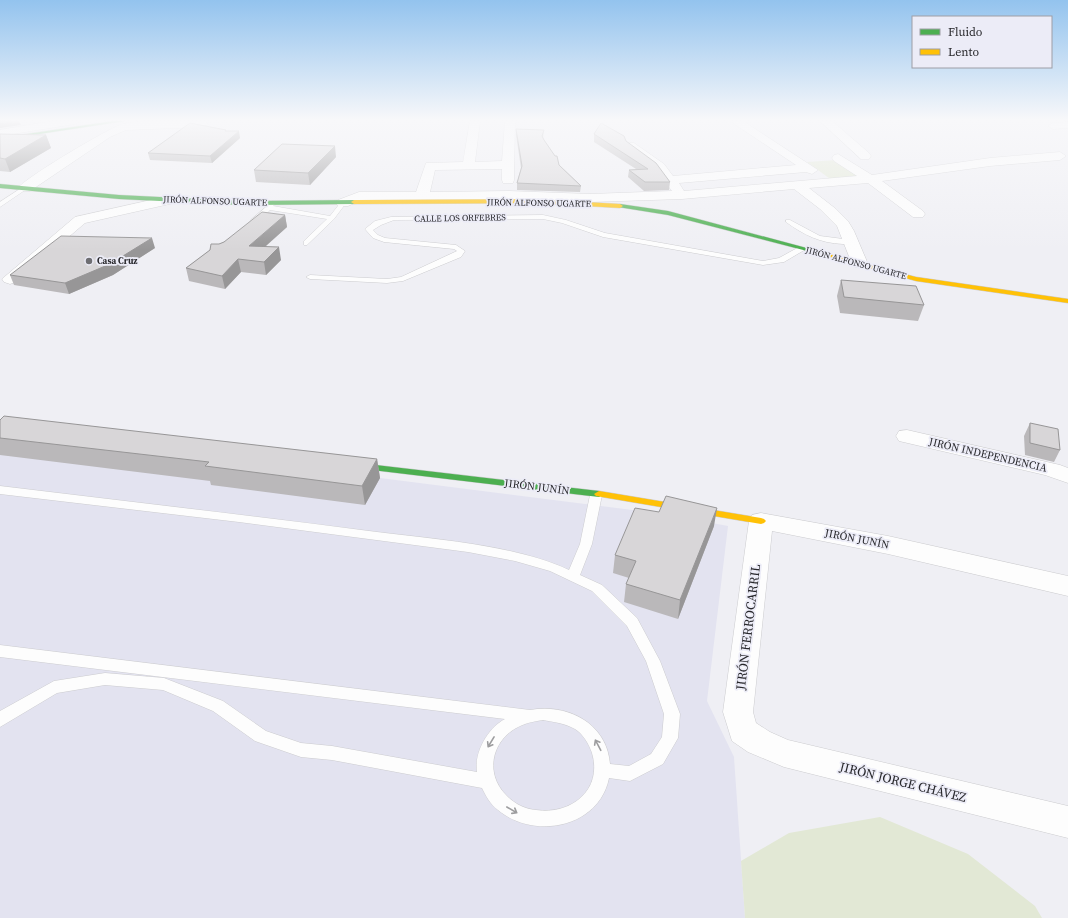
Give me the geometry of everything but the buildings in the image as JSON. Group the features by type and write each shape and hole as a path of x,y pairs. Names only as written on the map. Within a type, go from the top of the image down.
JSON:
{"main road":[{"name":"JIRÓN ALFONSO UGARTE","path":"0,186 169,200 272,206 533,199 593,203 645,209 734,229 802,249 916,279 1068,301"},
{"name":"JIRÓN JUNÍN","path":"341,464 596,495 708,511 761,522"}],"street":[{"path":"25,188 62,164"},
{"path":"655,164 660,167 682,195"},
{"path":"670,180 810,164"},
{"path":"847,164 918,214"},
{"path":"343,203 359,196 509,195 533,199 682,195 870,179 977,164"},
{"path":"422,195 430,166 508,165 509,195"},
{"path":"804,165 828,183"},
{"path":"798,186 834,215 847,231 860,264"},
{"path":"10,279 80,220 169,200"},
{"name":"JIRÓN INDEPENDENCIA","path":"907,436 1052,470 1068,476"},
{"name":"JIRÓN JUNÍN","path":"761,522 888,545 1068,586"},
{"name":"JIRÓN FERROCARRIL","path":"743,731 738,712 761,522"},
{"name":"JIRÓN JORGE CHÁVEZ","path":"743,731 759,742 784,753 1068,822"}],"lane":[{"path":"0,205 25,188"},
{"path":"307,243 332,218 343,203"},
{"path":"249,226 272,206 332,218"},
{"name":"CALLE LOS ORFEBRES","path":"310,277 387,281 403,279 458,254 461,251 456,247 392,242 373,236 369,229 378,223 393,218 543,217 564,221 603,235 763,263 781,260 802,249"},
{"path":"788,221 814,238 824,241 851,242"},
{"path":"0,490 239,518 468,548 515,557 554,568 597,588 632,622 653,661 672,714 670,738 657,759 630,774 603,770"},
{"path":"573,577 586,544 596,495"},
{"path":"0,651 527,715 545,713 563,716 580,724 593,736 601,752 603,770 599,788 588,803 571,814 550,819 529,818 510,810 496,797 487,781 484,764 488,747 496,733 511,721 527,715"},
{"path":"0,720 9,713 54,688 105,679 164,684 218,706 261,736 300,750 332,753 487,781"}],"shaded area":[{"path":"0,436 380,478 664,514 728,526 707,701 734,757 745,918 0,918"}],"green space":[{"path":"810,164 843,164 865,178 833,181"},
{"path":"880,817 968,854 1035,906 1042,918 745,918 741,861 789,833"}],"traffic: fast":[{"path":"0,186 119,197 241,203 354,202"},
{"path":"620,206 668,213 811,250"},
{"path":"350,465 599,494"}],"traffic: slow":[{"path":"354,202 534,201 620,206"},
{"path":"811,250 916,279 1068,301"},
{"path":"599,494 761,521"}],"place":[{"name":"Casa Cruz","path":"89,261"}]}
